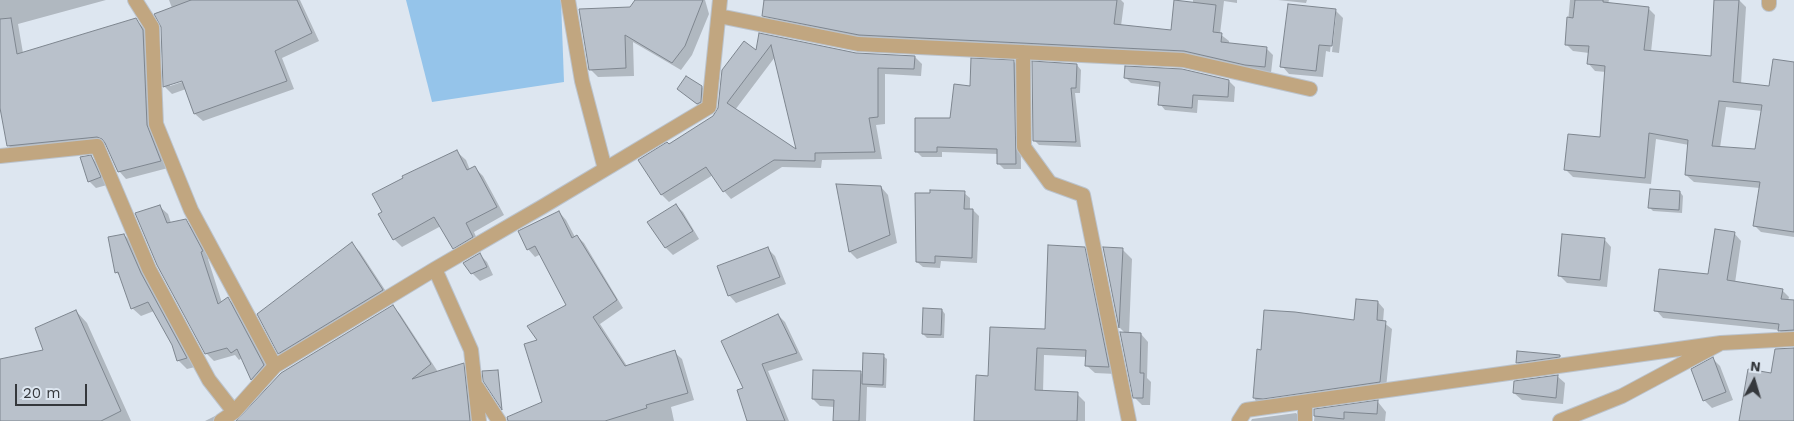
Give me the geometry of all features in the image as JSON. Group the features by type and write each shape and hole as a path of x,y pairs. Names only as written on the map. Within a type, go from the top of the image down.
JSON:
{"street":[{"path":"135,0 152,27 156,124 191,210 276,366"},
{"path":"568,0 582,81 605,169"},
{"path":"221,421 234,412 276,366 435,269 709,107 720,0"},
{"path":"719,16 858,44 1183,60 1310,90"},
{"path":"1023,52 1024,147 1050,183 1083,196 1129,421"},
{"path":"0,156 97,146 149,269 209,380 234,412"},
{"path":"435,269 471,350 479,421"},
{"path":"1239,421 1246,410 1721,344 1794,339"},
{"path":"1560,421 1622,396 1721,344"},
{"path":"475,385 499,421"},
{"path":"1305,402 1305,421"}],"water":[{"path":"406,0 561,0 564,82 432,102"}],"building":[{"path":"191,0 297,0 312,33 275,51 287,81 194,114 182,81 163,87 161,27 154,14"},
{"path":"635,0 703,0 685,46 672,63 625,35 626,68 589,70 579,9 630,7"},
{"path":"764,0 1117,0 1114,24 1171,30 1174,0 1216,5 1213,32 1222,33 1221,42 1267,47 1265,67 1245,65 1184,51 859,35 762,16"},
{"path":"1575,0 1603,0 1603,2 1649,7 1644,50 1711,56 1714,0 1739,0 1733,82 1769,86 1773,59 1794,62 1794,232 1753,226 1760,182 1685,175 1688,140 1649,133 1645,178 1564,170 1568,134 1600,137 1605,66 1587,64 1589,46 1565,45 1567,17 1573,18","holes":["1719,101 1762,105 1755,149 1712,146"]},
{"path":"1288,4 1336,9 1332,46 1319,45 1316,71 1280,67"},
{"path":"11,18 17,54 136,18 143,30 147,125 161,161 118,172 105,143 97,137 7,146 0,108 0,19"},
{"path":"759,33 856,53 915,56 914,69 878,68 878,117 869,118 875,152 815,153 815,161 774,160 723,192 706,167 661,195 638,160 667,142 669,144 713,116 718,108 722,70 744,41 756,50","holes":["771,45 796,149 727,103"]},
{"path":"971,58 1014,60 1016,164 997,164 997,149 937,147 937,152 915,152 915,118 950,118 954,84 970,86"},
{"path":"1032,61 1077,64 1076,88 1071,88 1076,142 1033,141"},
{"path":"1125,66 1182,69 1229,80 1228,97 1193,95 1192,108 1158,105 1160,82 1124,78"},
{"path":"686,76 702,86 701,102 697,104 677,89"},
{"path":"457,150 467,170 475,166 497,207 466,223 473,237 453,249 434,217 393,240 378,214 382,212 372,194 403,178 402,176"},
{"path":"91,155 101,177 88,182 80,157"},
{"path":"836,184 881,186 890,235 849,252"},
{"path":"1650,189 1680,191 1679,210 1648,208"},
{"path":"930,190 965,191 964,209 973,209 972,258 935,256 935,263 916,262 915,193 930,193"},
{"path":"676,204 693,231 665,248 647,222"},
{"path":"160,205 167,223 186,219 203,251 201,252 218,304 228,297 264,365 251,380 237,349 231,353 227,348 205,354 157,265 135,213"},
{"path":"559,211 572,238 577,235 617,300 593,317 625,366 675,350 688,393 646,405 647,408 605,421 508,421 507,417 542,402 524,344 537,340 527,326 566,305 535,246 527,250 518,231"},
{"path":"1715,229 1735,232 1727,280 1783,289 1781,299 1794,300 1794,330 1778,331 1779,324 1654,311 1659,269 1708,274"},
{"path":"124,234 141,273 187,358 177,361 172,345 148,302 131,309 118,272 115,273 108,237"},
{"path":"1562,234 1605,238 1600,280 1558,276"},
{"path":"352,242 383,290 278,354 257,314"},
{"path":"1048,245 1085,247 1109,367 1085,366 1086,350 1037,348 1035,390 1078,392 1077,421 974,421 976,375 988,376 990,327 1045,329"},
{"path":"768,247 780,277 728,296 717,266"},
{"path":"1103,247 1123,248 1119,328"},
{"path":"480,253 487,267 471,274 463,263"},
{"path":"1356,299 1378,301 1377,320 1386,321 1380,382 1263,399 1253,398 1257,349 1261,350 1264,310 1354,320"},
{"path":"393,305 431,364 412,379 464,363 470,421 236,421 281,373"},
{"path":"923,308 942,309 941,335 922,334"},
{"path":"76,310 121,411 101,421 0,421 0,359 43,350 35,328"},
{"path":"778,314 797,353 762,364 785,421 747,421 737,390 743,388 721,341"},
{"path":"1120,332 1141,333 1140,373 1144,373 1143,398 1133,398"},
{"path":"1794,348 1794,421 1739,421 1748,369 1771,373 1775,349"},
{"path":"1517,351 1560,355 1560,357 1516,363"},
{"path":"863,353 884,354 883,385 862,384"},
{"path":"1713,357 1726,392 1703,401 1691,369"},
{"path":"498,370 502,410 483,381 482,371"},
{"path":"813,370 861,371 859,421 833,421 834,400 812,399"},
{"path":"1558,375 1556,398 1513,393 1514,381"},
{"path":"1378,400 1377,414 1344,412 1344,419 1314,416 1314,409"}]}
